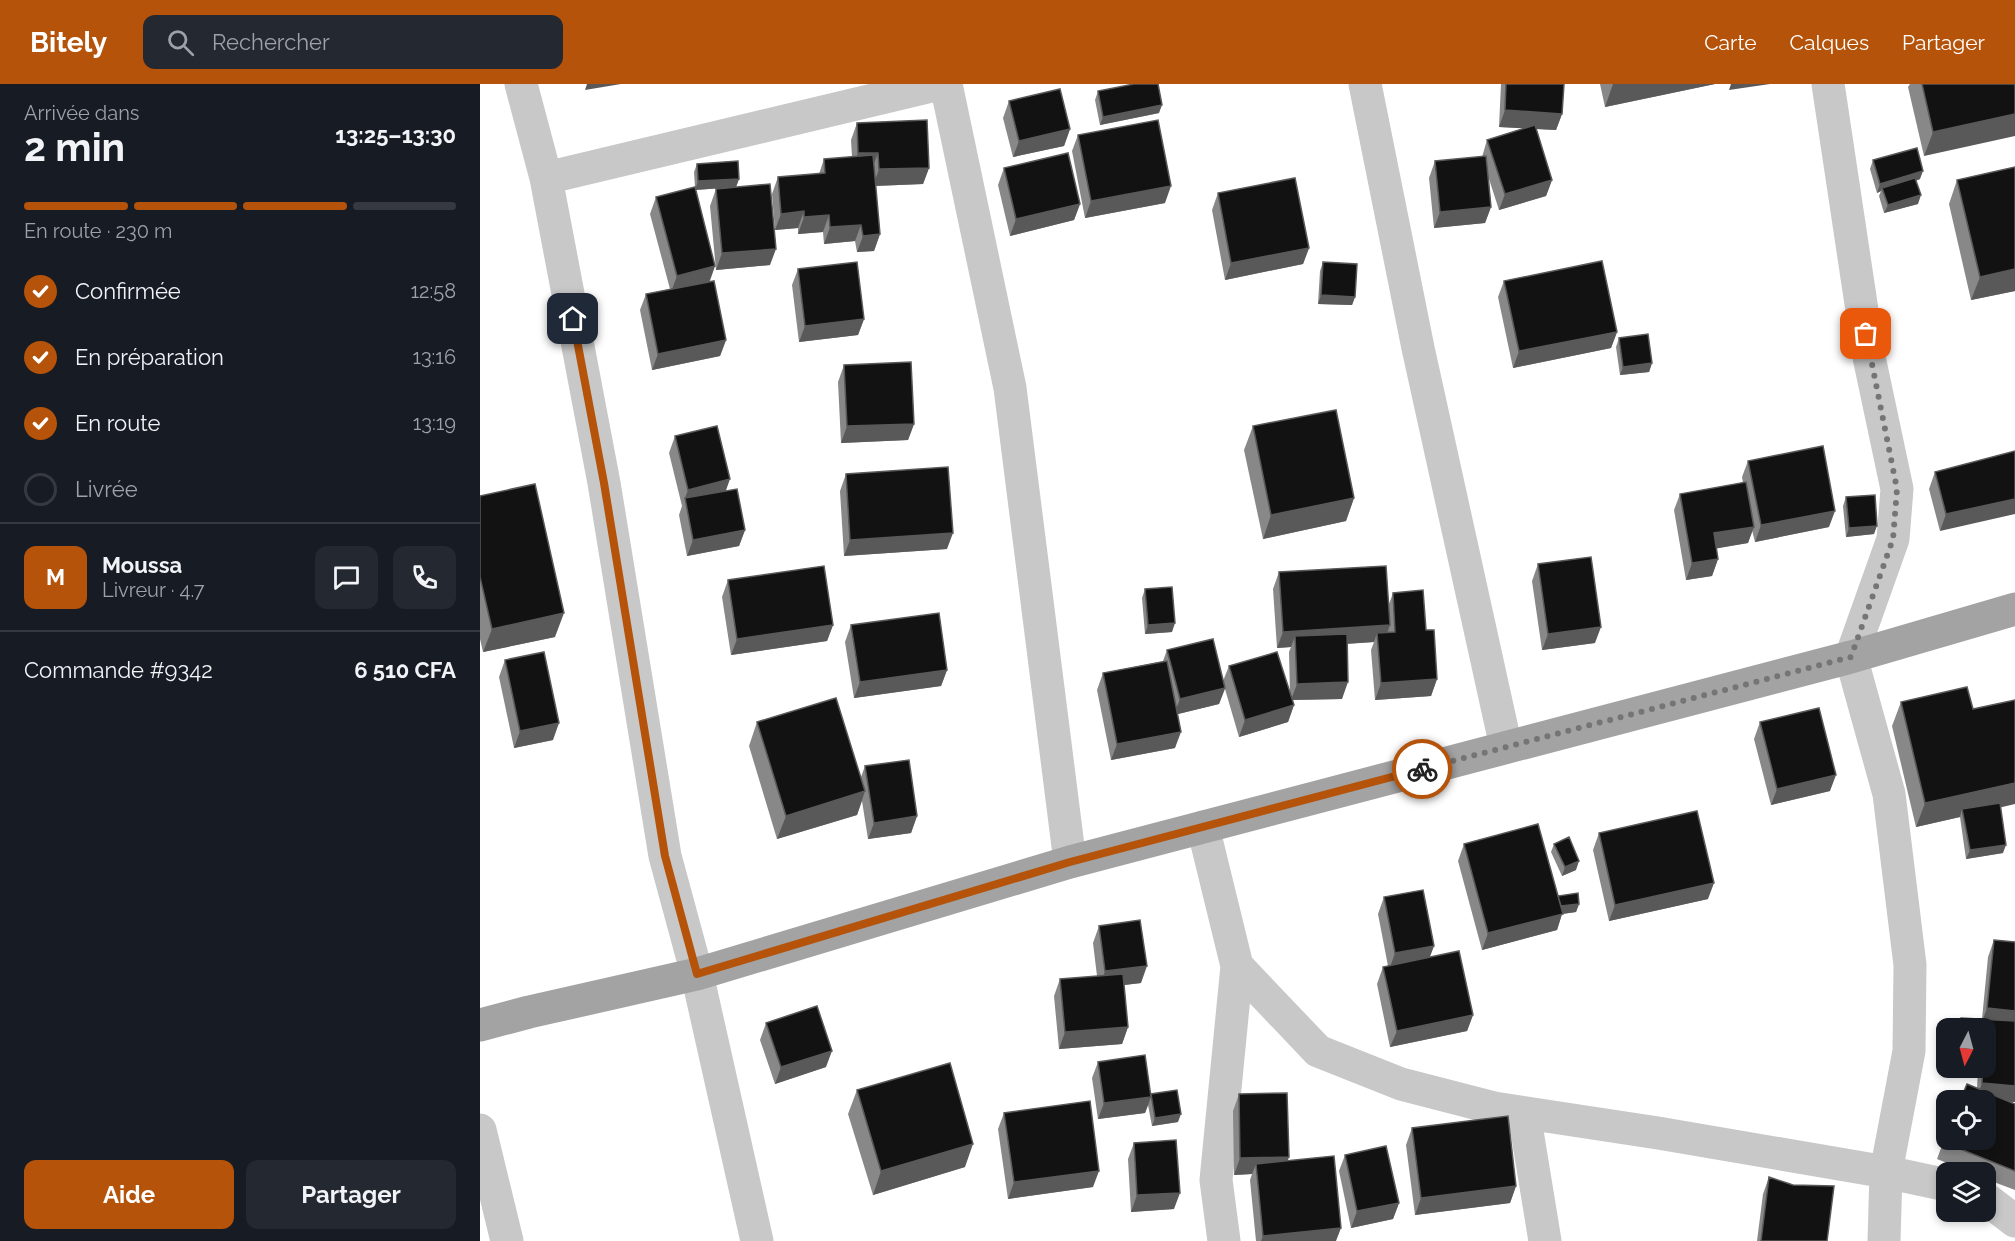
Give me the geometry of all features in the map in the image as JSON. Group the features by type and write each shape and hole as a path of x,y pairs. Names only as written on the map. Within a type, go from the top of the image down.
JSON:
{"main road":[{"path":"480,1025 697,974 1070,862 1851,657 2015,609"}],"street":[{"path":"521,84 546,178 604,483 665,856 697,974 757,1241"},
{"path":"546,178 940,84"},
{"path":"946,84 1010,388 1070,862"},
{"path":"1365,84 1418,348 1506,747"},
{"path":"1828,84 1869,357 1897,489 1893,539 1851,657 1889,794 1910,965 1909,1050 1886,1172 1884,1241"},
{"path":"1203,827 1237,966 1216,1180 1224,1241"},
{"path":"1237,966 1318,1051 1401,1084 1494,1108 1658,1133 1936,1183"},
{"path":"1524,1113 1545,1241"},
{"path":"480,1130 507,1241"},
{"path":"1996,1207 2015,1221"}],"building":[{"path":"1134,84 1158,84 1162,105 1103,117 1098,91"},
{"path":"1506,84 1564,84 1562,114 1505,110"},
{"path":"1922,84 2015,84 2015,114 1933,132"},
{"path":"1060,89 1070,129 1019,141 1009,101"},
{"path":"927,120 929,168 879,169 878,153 858,153 857,123"},
{"path":"1158,120 1171,186 1091,201 1078,135"},
{"path":"1535,125 1552,180 1505,194 1487,140"},
{"path":"1917,148 1923,171 1880,184 1873,160"},
{"path":"1068,153 1080,204 1016,219 1004,168"},
{"path":"873,155 880,234 863,236 861,225 830,227 829,215 804,217 804,211 781,214 778,177 825,173 824,159"},
{"path":"1486,156 1491,207 1440,212 1435,161"},
{"path":"738,161 739,179 698,181 697,164"},
{"path":"2015,167 2015,269 1980,277 1957,180"},
{"path":"1295,178 1309,248 1231,263 1218,193"},
{"path":"1915,178 1921,195 1888,205 1882,188"},
{"path":"770,184 776,249 722,253 716,189"},
{"path":"695,187 715,266 677,276 656,197"},
{"path":"1602,261 1617,332 1519,351 1504,281"},
{"path":"857,262 864,319 805,326 798,269"},
{"path":"1323,262 1357,264 1355,297 1321,295"},
{"path":"714,281 726,340 658,354 646,294"},
{"path":"1648,334 1652,363 1623,367 1619,338"},
{"path":"911,362 914,424 847,426 844,365"},
{"path":"1336,410 1354,498 1271,515 1253,426"},
{"path":"717,426 730,479 688,490 675,436"},
{"path":"1823,446 1835,511 1761,525 1748,461"},
{"path":"2015,451 2015,499 1946,514 1935,472"},
{"path":"948,467 953,533 850,540 846,474"},
{"path":"1746,482 1754,527 1714,533 1718,559 1692,563 1680,494"},
{"path":"535,484 564,613 492,629 480,577 480,496"},
{"path":"737,489 745,530 693,540 685,498"},
{"path":"1875,495 1877,526 1849,528 1846,497"},
{"path":"1591,557 1601,627 1548,634 1538,564"},
{"path":"824,566 833,625 737,639 728,580"},
{"path":"1386,566 1390,625 1283,632 1279,572"},
{"path":"1172,587 1175,623 1148,625 1145,589"},
{"path":"1423,590 1426,630 1434,630 1437,679 1381,683 1377,633 1395,632 1393,593"},
{"path":"939,613 947,670 860,682 851,625"},
{"path":"1347,634 1348,682 1297,684 1295,636"},
{"path":"1213,639 1225,688 1180,699 1167,650"},
{"path":"544,652 559,723 520,731 505,660"},
{"path":"1277,652 1294,705 1245,720 1229,666"},
{"path":"1167,661 1181,732 1117,744 1103,673"},
{"path":"1967,687 1973,709 2015,700 2015,783 1925,803 1901,702"},
{"path":"836,698 865,791 786,816 757,722"},
{"path":"1819,708 1836,775 1777,789 1760,722"},
{"path":"909,760 917,816 874,823 865,766"},
{"path":"2000,803 2006,845 1970,850 1962,809"},
{"path":"1697,811 1714,883 1615,905 1599,833"},
{"path":"1538,824 1563,914 1488,933 1464,844"},
{"path":"1569,837 1579,861 1565,867 1554,844"},
{"path":"1423,890 1434,946 1395,953 1384,897"},
{"path":"1578,893 1579,904 1561,906 1558,896"},
{"path":"1140,920 1147,966 1105,971 1099,926"},
{"path":"1994,940 2015,942 2015,1011 1987,1008"},
{"path":"1459,951 1473,1015 1397,1031 1383,967"},
{"path":"1123,974 1128,1027 1065,1032 1060,979"},
{"path":"817,1006 832,1051 781,1067 766,1023"},
{"path":"1996,1020 2015,1021 2015,1086 1982,1083 1982,1078 1996,1078"},
{"path":"1145,1055 1151,1097 1104,1103 1098,1062"},
{"path":"950,1063 973,1144 881,1171 857,1090"},
{"path":"1967,1084 1981,1090 1965,1090"},
{"path":"1177,1090 1181,1114 1155,1118 1151,1094"},
{"path":"1287,1093 1289,1157 1240,1158 1239,1094"},
{"path":"1996,1096 2015,1104 2015,1171 1963,1150 1996,1150"},
{"path":"1090,1101 1099,1171 1014,1182 1004,1113"},
{"path":"1508,1116 1516,1186 1421,1198 1412,1128"},
{"path":"1176,1140 1180,1193 1137,1195 1134,1143"},
{"path":"1386,1146 1399,1203 1357,1211 1345,1155"},
{"path":"1334,1156 1341,1228 1263,1236 1256,1164"},
{"path":"1769,1177 1793,1185 1834,1186 1827,1241 1761,1241"}],"way so far":[{"path":"1422,769 1851,657 1893,539 1897,489 1866,334"}],"route":[{"path":"573,319 604,483 665,856 697,974 1070,862 1422,769"}]}
